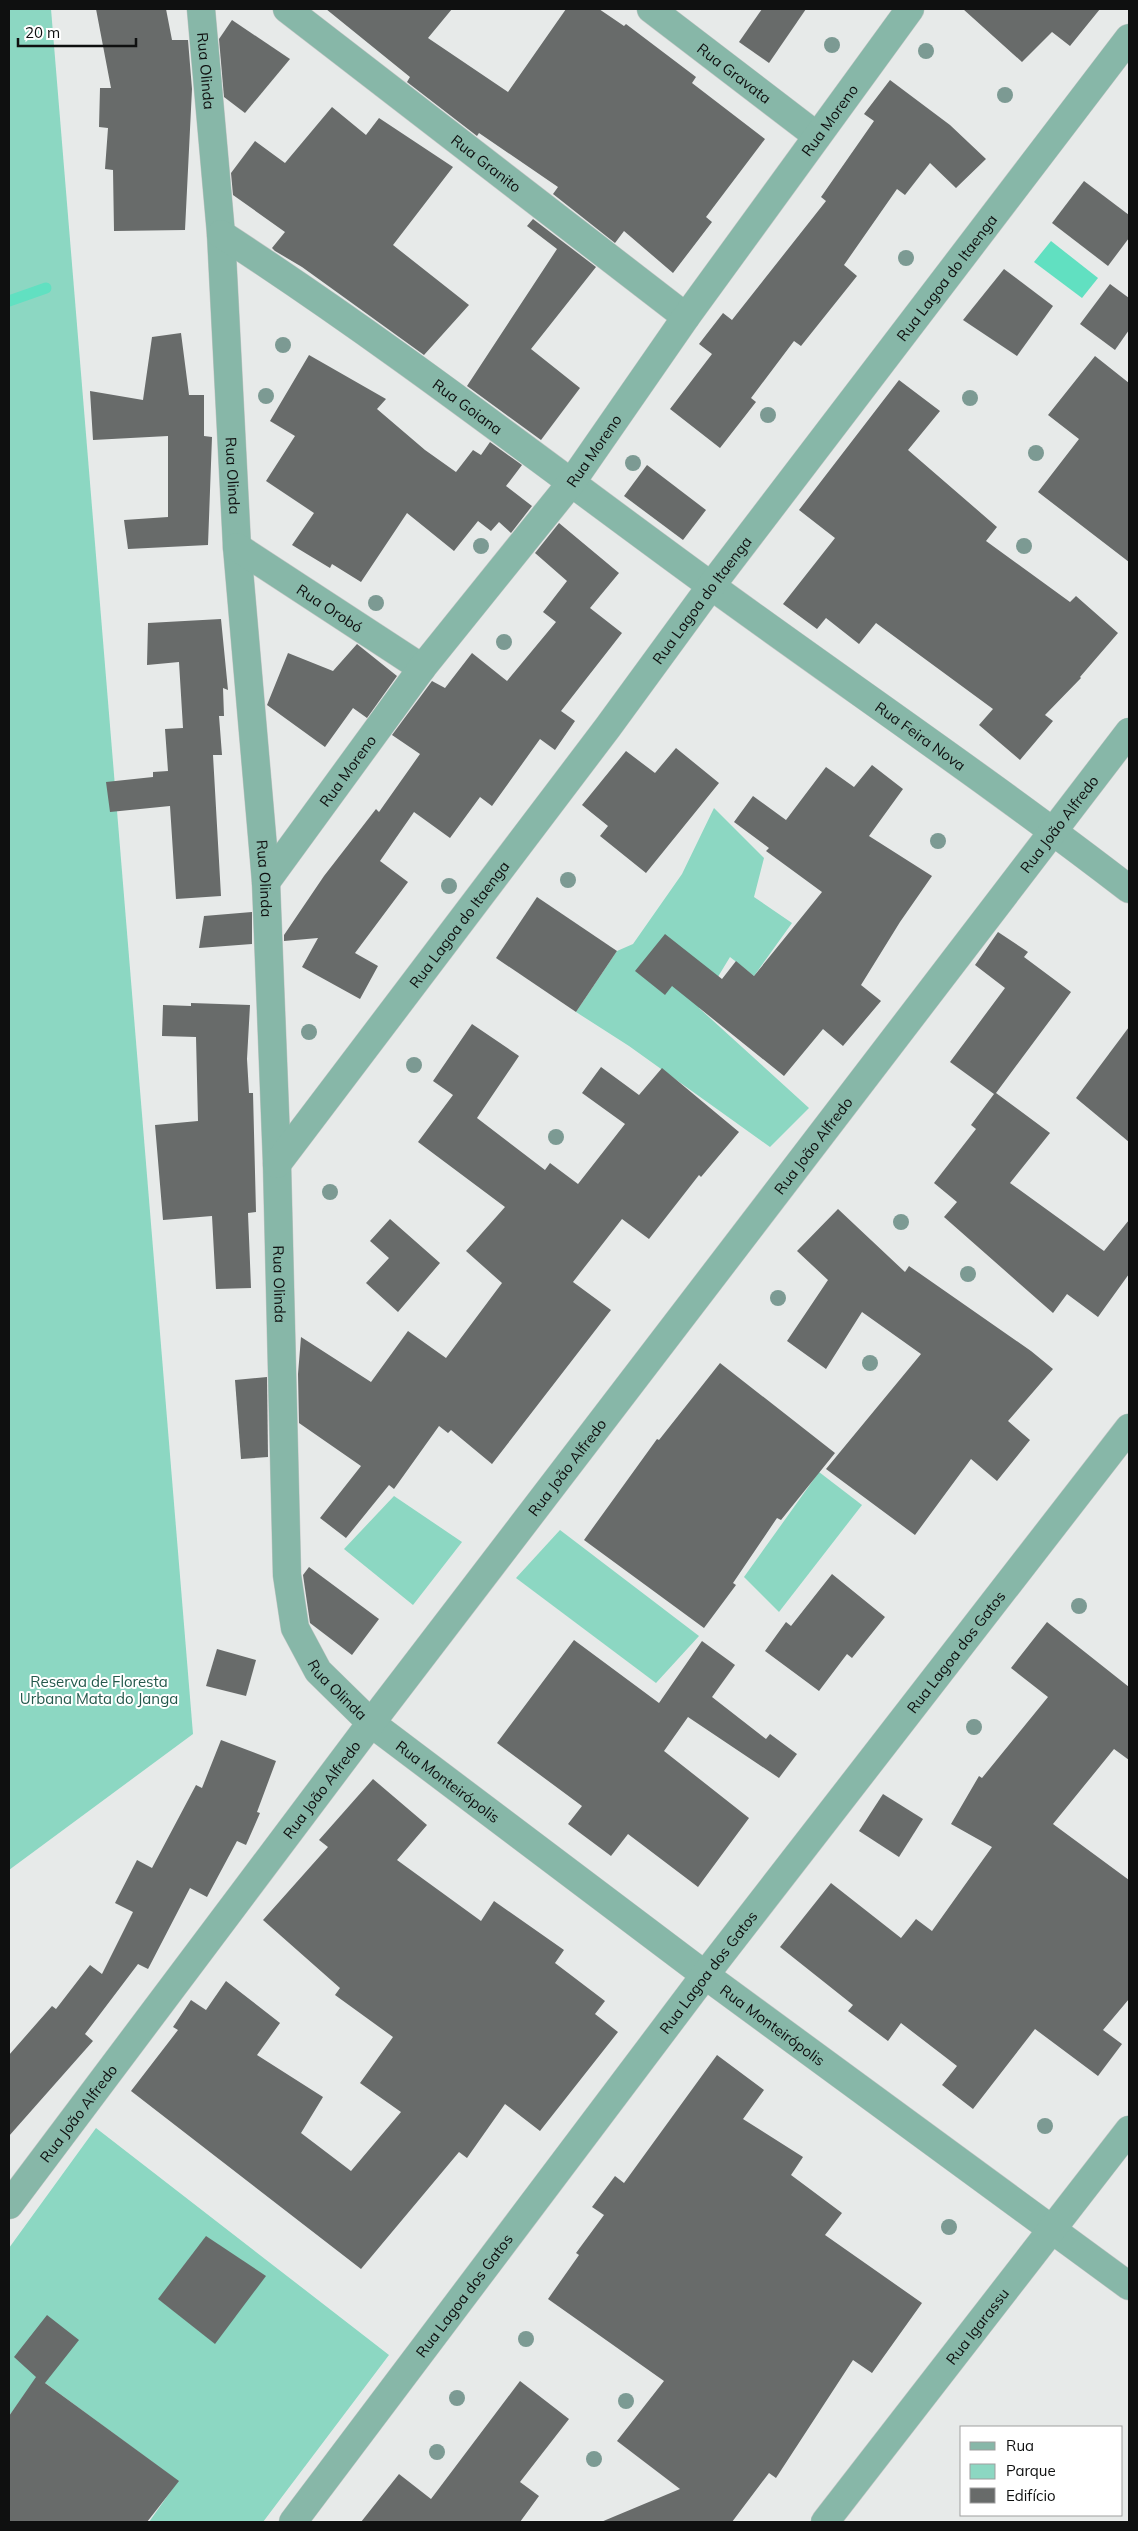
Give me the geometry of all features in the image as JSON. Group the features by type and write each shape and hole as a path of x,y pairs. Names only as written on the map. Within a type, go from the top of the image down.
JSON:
{"street":[{"name":"Rua Olinda","path":"201,9 221,234 237,547 266,882 277,1164 287,1575 295,1628 318,1671 371,1723"},
{"name":"Rua Granito","path":"286,9 686,317"},
{"name":"Rua Gravata","path":"651,9 817,136"},
{"name":"Rua Moreno","path":"266,882 422,668 571,483 686,317 910,9"},
{"name":"Rua Lagoa do Itaenga","path":"277,1164 608,727 711,586 1129,38"},
{"name":"Rua Goiana","path":"221,234 310,291 711,586"},
{"name":"Rua Orobó","path":"237,547 422,668"},
{"name":"Rua Feira Nova","path":"711,586 1054,831 1129,890"},
{"name":"Rua João Alfredo","path":"9,2204 371,1723 1129,732"},
{"name":"Rua Lagoa dos Gatos","path":"293,2522 705,1974 1129,1428"},
{"name":"Rua Monteirópolis","path":"371,1723 705,1974 1129,2286"},
{"name":"Rua Igarassu","path":"825,2522 1129,2130"}],"green space":[{"name":"Reserva de Floresta Urbana Mata do Janga","path":"9,9 51,9 193,1734 9,1870"},
{"path":"714,808 764,858 754,897 792,923 754,976 730,957 699,1008 809,1108 770,1147 629,1046 576,1012 617,951 633,944 682,874"},
{"path":"819,1472 862,1505 779,1612 744,1577"},
{"path":"394,1496 462,1542 413,1605 344,1549"},
{"path":"560,1530 699,1636 656,1683 516,1578"},
{"path":"96,2128 389,2355 263,2522 149,2522 178,2481 37,2377 9,2416 9,2248"}],"shaded area":[{"path":"1051,241 1098,278 1082,298 1034,262"}],"building":[{"path":"96,9 166,9 172,40 188,40 192,89 185,230 114,231 113,170 105,169 108,128 99,127 100,88 111,88"},
{"path":"326,9 452,9 428,38 508,92 566,9 599,9 624,26 626,24 696,77 692,83 765,139 706,217 712,222 673,273 624,231 615,243 553,194 558,187 479,133 477,136 407,82 410,77"},
{"path":"762,9 806,9 769,63 739,42"},
{"path":"963,9 1100,9 1070,46 1052,32 1022,62"},
{"path":"232,20 290,59 245,113 224,97 219,39"},
{"path":"890,80 950,125 986,159 956,188 930,163 905,195 897,189 844,265 857,276 801,346 794,341 751,398 756,402 720,448 670,409 712,354 699,344 723,313 732,320 826,201 821,197 874,121 864,114"},
{"path":"332,107 366,135 379,118 453,167 393,245 469,305 424,355 302,267 275,251 272,248 285,232 233,195 231,173 255,141 285,163"},
{"path":"1084,181 1129,215 1129,238 1108,266 1052,223"},
{"path":"533,219 596,267 531,349 580,388 541,440 467,386 557,249 527,226"},
{"path":"1004,269 1053,306 1017,356 963,320"},
{"path":"1110,284 1129,298 1129,330 1115,350 1080,324"},
{"path":"181,333 189,395 204,395 204,436 212,437 208,545 128,549 124,520 168,517 168,436 93,440 90,391 143,400 152,337"},
{"path":"309,355 386,399 377,409 425,450 456,472 473,450 481,455 490,442 522,465 506,486 532,506 511,533 499,522 491,531 478,521 454,551 407,513 361,582 332,564 330,568 292,545 314,513 266,481 295,436 270,421"},
{"path":"1095,356 1129,383 1129,562 1038,492 1079,439 1048,415"},
{"path":"899,380 940,411 908,450 997,527 986,541 1070,602 1076,596 1118,633 1081,678 1045,715 1053,721 1020,760 979,725 993,709 876,623 859,644 826,618 817,629 783,604 835,538 799,510"},
{"path":"647,465 706,510 683,540 624,496"},
{"path":"559,523 619,573 590,608 622,633 561,711 575,721 555,750 540,739 492,806 480,797 450,838 414,812 380,861 408,882 355,953 378,966 360,999 302,967 318,938 284,941 284,935 324,876 376,809 379,812 420,754 392,735 432,681 445,688 472,653 507,681 556,622 543,612 567,581 535,553"},
{"path":"221,619 228,690 223,688 224,716 219,716 222,755 213,755 221,896 176,899 170,806 110,812 106,782 153,777 153,772 168,771 165,729 183,728 179,662 147,665 148,623"},
{"path":"357,644 397,676 367,718 353,708 325,747 267,705 288,653 333,671"},
{"path":"676,748 719,783 646,873 600,836 608,826 582,805 626,751 655,773"},
{"path":"872,765 903,789 869,836 932,876 900,922 861,985 881,1001 843,1046 823,1029 784,1076 672,986 665,995 635,971 665,934 722,979 736,961 754,976 822,892 766,851 769,848 734,822 753,796 786,820 826,767 854,787"},
{"path":"537,897 617,951 576,1012 496,958"},
{"path":"252,912 252,944 199,948 204,916"},
{"path":"998,932 1028,952 1024,957 1071,992 996,1093 1050,1133 1010,1183 1104,1251 1129,1220 1129,1274 1098,1317 1067,1294 1053,1313 944,1217 957,1202 934,1183 976,1129 971,1125 994,1094 950,1062 1005,988 975,965"},
{"path":"191,1003 250,1005 247,1059 249,1093 253,1093 256,1212 248,1213 251,1288 216,1289 212,1216 163,1220 155,1125 198,1121 196,1037 162,1036 163,1005 191,1006"},
{"path":"472,1024 519,1056 477,1118 545,1170 550,1163 578,1184 625,1124 582,1093 601,1067 639,1095 662,1068 739,1132 701,1177 699,1175 649,1239 622,1219 573,1282 611,1310 492,1464 451,1430 448,1433 439,1426 394,1489 389,1485 346,1538 320,1518 361,1466 299,1423 298,1374 301,1337 371,1382 408,1331 446,1358 502,1283 466,1251 505,1207 418,1142 453,1095 433,1081"},
{"path":"1129,1027 1129,1142 1076,1098"},
{"path":"838,1209 905,1272 909,1266 1031,1351 1053,1369 1008,1421 1030,1440 997,1481 971,1459 915,1535 826,1469 921,1354 862,1312 826,1369 787,1341 828,1280 797,1251"},
{"path":"390,1219 440,1263 398,1312 366,1283 389,1258 370,1241"},
{"path":"720,1363 835,1453 781,1520 777,1518 733,1583 736,1585 704,1628 584,1540 657,1439 659,1440"},
{"path":"267,1377 268,1457 241,1459 235,1380"},
{"path":"309,1567 379,1619 352,1655 310,1623 303,1575"},
{"path":"832,1574 885,1617 852,1658 847,1654 819,1691 765,1651 786,1622 791,1626"},
{"path":"1047,1622 1129,1687 1129,1760 1114,1749 1053,1824 1129,1880 1129,1999 1103,2030 1122,2044 1098,2076 1035,2029 973,2109 942,2085 957,2066 901,2023 888,2041 848,2011 853,2005 780,1947 831,1883 901,1938 916,1919 932,1931 992,1847 951,1824 979,1776 982,1778 1048,1697 1011,1668"},
{"path":"574,1640 659,1703 702,1641 735,1665 712,1697 766,1739 770,1734 797,1754 779,1778 688,1717 664,1751 749,1818 698,1887 628,1834 611,1856 568,1824 582,1806 497,1743"},
{"path":"217,1649 256,1660 246,1696 206,1686"},
{"path":"221,1740 276,1761 257,1812 260,1813 246,1845 237,1841 207,1897 190,1888 148,1969 138,1964 85,2034 93,2041 9,2136 9,2055 52,2006 56,2009 90,1965 102,1974 133,1912 115,1903 137,1860 152,1868 196,1785 202,1788"},
{"path":"373,1779 427,1825 397,1860 481,1921 494,1901 564,1950 555,1963 605,2001 595,2014 618,2032 540,2131 505,2104 467,2158 459,2152 361,2269 131,2091 178,2030 173,2027 191,2000 206,2010 226,1981 280,2023 257,2055 323,2097 301,2133 351,2171 401,2112 360,2083 393,2037 335,1995 340,1988 263,1920 328,1847 319,1840"},
{"path":"883,1794 923,1819 899,1857 859,1831"},
{"path":"717,2055 764,2090 743,2119 803,2157 791,2175 842,2213 825,2235 922,2303 872,2373 853,2360 776,2478 769,2473 732,2522 601,2522 680,2489 617,2441 664,2381 548,2299 579,2255 576,2253 604,2215 592,2207 615,2176 624,2183"},
{"path":"206,2236 266,2276 215,2344 158,2299"},
{"path":"47,2315 79,2340 45,2383 179,2481 147,2522 9,2522 9,2416 36,2377 14,2357"},
{"path":"520,2381 569,2419 520,2482 539,2496 520,2522 361,2522 399,2474 431,2499"}],"waterway":[{"path":"9,301 46,288"}]}
